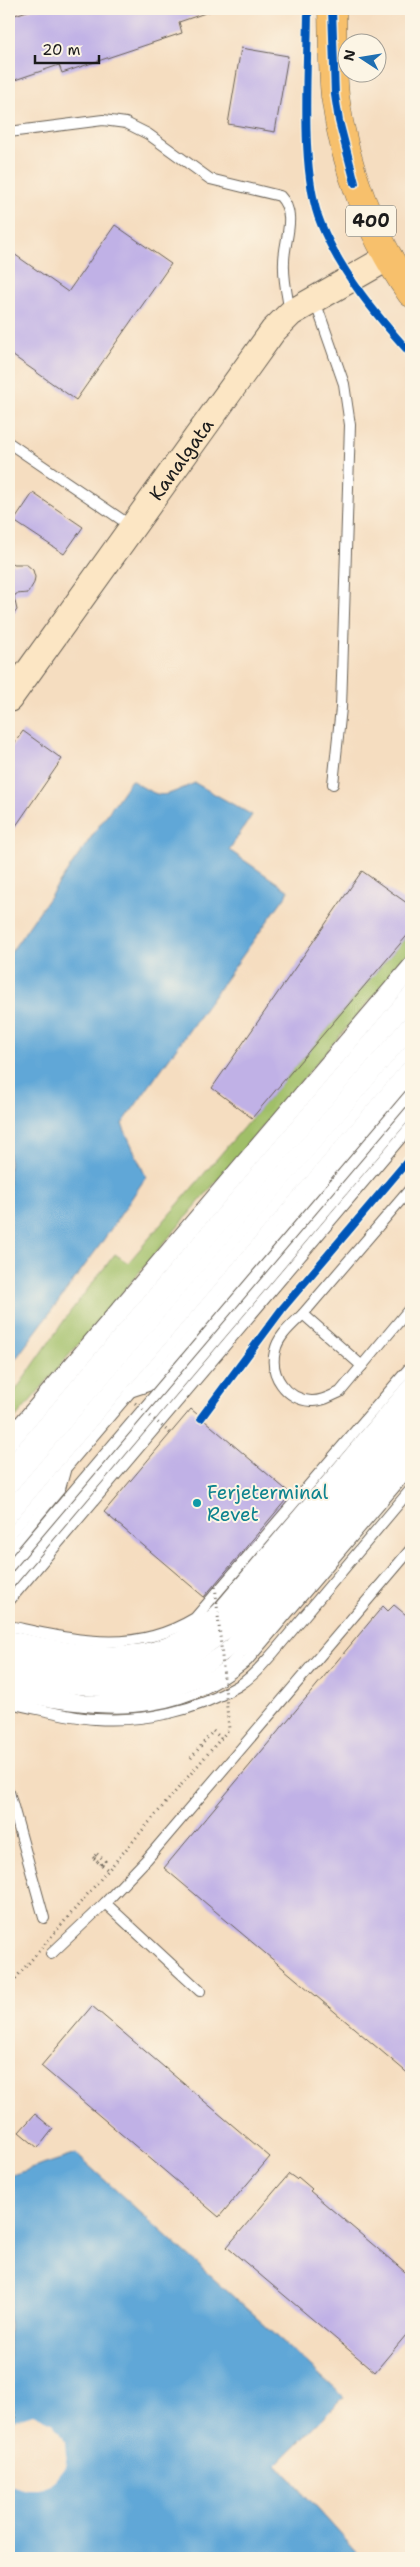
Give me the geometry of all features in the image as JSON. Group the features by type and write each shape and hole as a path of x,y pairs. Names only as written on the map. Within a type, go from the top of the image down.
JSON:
{"highway":[{"name":"400","path":"332,9 335,95 344,144 358,190 389,257 411,293"}],"main road":[{"name":"Kanalgata","path":"9,700 248,362 273,331 291,314 314,299 389,257"}],"lane":[{"path":"9,132 103,120 126,123 148,134 210,179 280,196 286,203 290,213 284,261 286,290 291,314"},
{"path":"314,299 344,384 350,425 341,708 332,784"},
{"path":"9,443 132,527"},
{"path":"9,1434 411,961"},
{"path":"9,1448 411,974"},
{"path":"9,1463 411,989"},
{"path":"9,1477 411,1003"},
{"path":"9,1491 411,1018"},
{"path":"9,1506 411,1032"},
{"path":"9,1520 411,1047"},
{"path":"9,1535 411,1062"},
{"path":"130,1392 148,1386 411,1076"},
{"path":"9,1568 411,1093"},
{"path":"9,1584 411,1110"},
{"path":"9,1601 411,1126"},
{"path":"411,1188 303,1314 285,1332 275,1350 273,1366 280,1385 292,1395 311,1401 325,1399 340,1392 411,1307"},
{"path":"303,1314 362,1366"},
{"path":"9,1626 89,1642 117,1643 149,1638 171,1631 195,1618 411,1366"},
{"path":"9,1636 88,1651 117,1653 152,1648 174,1640 201,1625 222,1604 411,1381"},
{"path":"146,1406 148,1386"},
{"path":"9,1644 78,1658 118,1661 154,1655 178,1647 206,1632 235,1602 411,1393"},
{"path":"9,1653 86,1667 118,1669 156,1663 181,1654 211,1639 411,1406"},
{"path":"9,1661 85,1675 118,1677 159,1671 184,1662 215,1645 240,1620 411,1418"},
{"path":"9,1669 84,1684 118,1685 161,1678 204,1662 230,1644 411,1431"},
{"path":"9,1677 84,1691 119,1693 163,1686 207,1669 235,1649 411,1443"},
{"path":"9,1686 83,1700 119,1701 166,1694 211,1676 229,1665 259,1636 411,1456"},
{"path":"9,1550 60,1490 65,1468"},
{"path":"9,1694 82,1708 120,1709 168,1702 215,1683 247,1661 411,1468"},
{"path":"60,1490 82,1482"},
{"path":"9,1703 94,1719 137,1718 189,1708 239,1686 254,1674 274,1652 411,1489"},
{"path":"51,1954 105,1903 160,1844 411,1549"},
{"path":"9,1792 44,1918"},
{"path":"105,1903 200,1991"}],"path":[{"path":"135,1403 170,1433"},
{"path":"9,1986 229,1729 215,1584"},
{"path":"191,1758 213,1731 222,1738"},
{"path":"94,1857 101,1865 105,1861 97,1854 94,1857 98,1861 102,1864 108,1870"},
{"path":"9,2393 16,2419"}],"green space":[{"path":"411,931 411,952 9,1426 9,1400 70,1312 115,1254 128,1263"}],"water":[{"path":"131,780 156,794 162,795 175,792 195,783 252,815 229,850 289,891 122,1124 146,1177 100,1245 9,1368 9,955"},
{"path":"76,2154 344,2397 277,2464 362,2558 9,2558 9,2176"}],"pier":[{"path":"33,2414 54,2424 66,2443 67,2455 65,2466 50,2485 37,2490 26,2490 9,2485 9,2422"}],"building":[{"path":"33,9 217,9 179,22 182,33 62,73 59,65 9,82 9,17"},
{"path":"241,48 288,56 275,132 228,124"},
{"path":"115,225 171,264 76,400 9,353 9,262 14,254 68,292"},
{"path":"33,493 83,527 64,554 14,521"},
{"path":"9,561 13,564 26,564 33,570 35,577 28,593 16,594 14,597 17,610 9,620"},
{"path":"23,731 62,759 9,836 9,751"},
{"path":"362,871 411,906 411,931 252,1118 212,1088"},
{"name":"Ferjeterminal Revet","path":"191,1409 291,1494 204,1597 104,1512"},
{"path":"394,1605 411,1619 407,1627 411,1630 411,2076 164,1868 383,1606 388,1611"},
{"path":"92,2006 270,2157 219,2217 41,2066"},
{"path":"35,2114 53,2129 38,2148 19,2132"},
{"path":"289,2174 296,2179 298,2177 312,2189 310,2191 411,2277 411,2329 375,2372 227,2247"}],"cycle path":[{"path":"308,9 306,119 307,148 314,202 329,242 349,276 372,309 411,354"},
{"path":"332,9 335,95 339,121 355,183"},
{"path":"201,1418 282,1309 411,1157"}],"place":[{"name":"Ferjeterminal Revet","path":"197,1503"}]}
